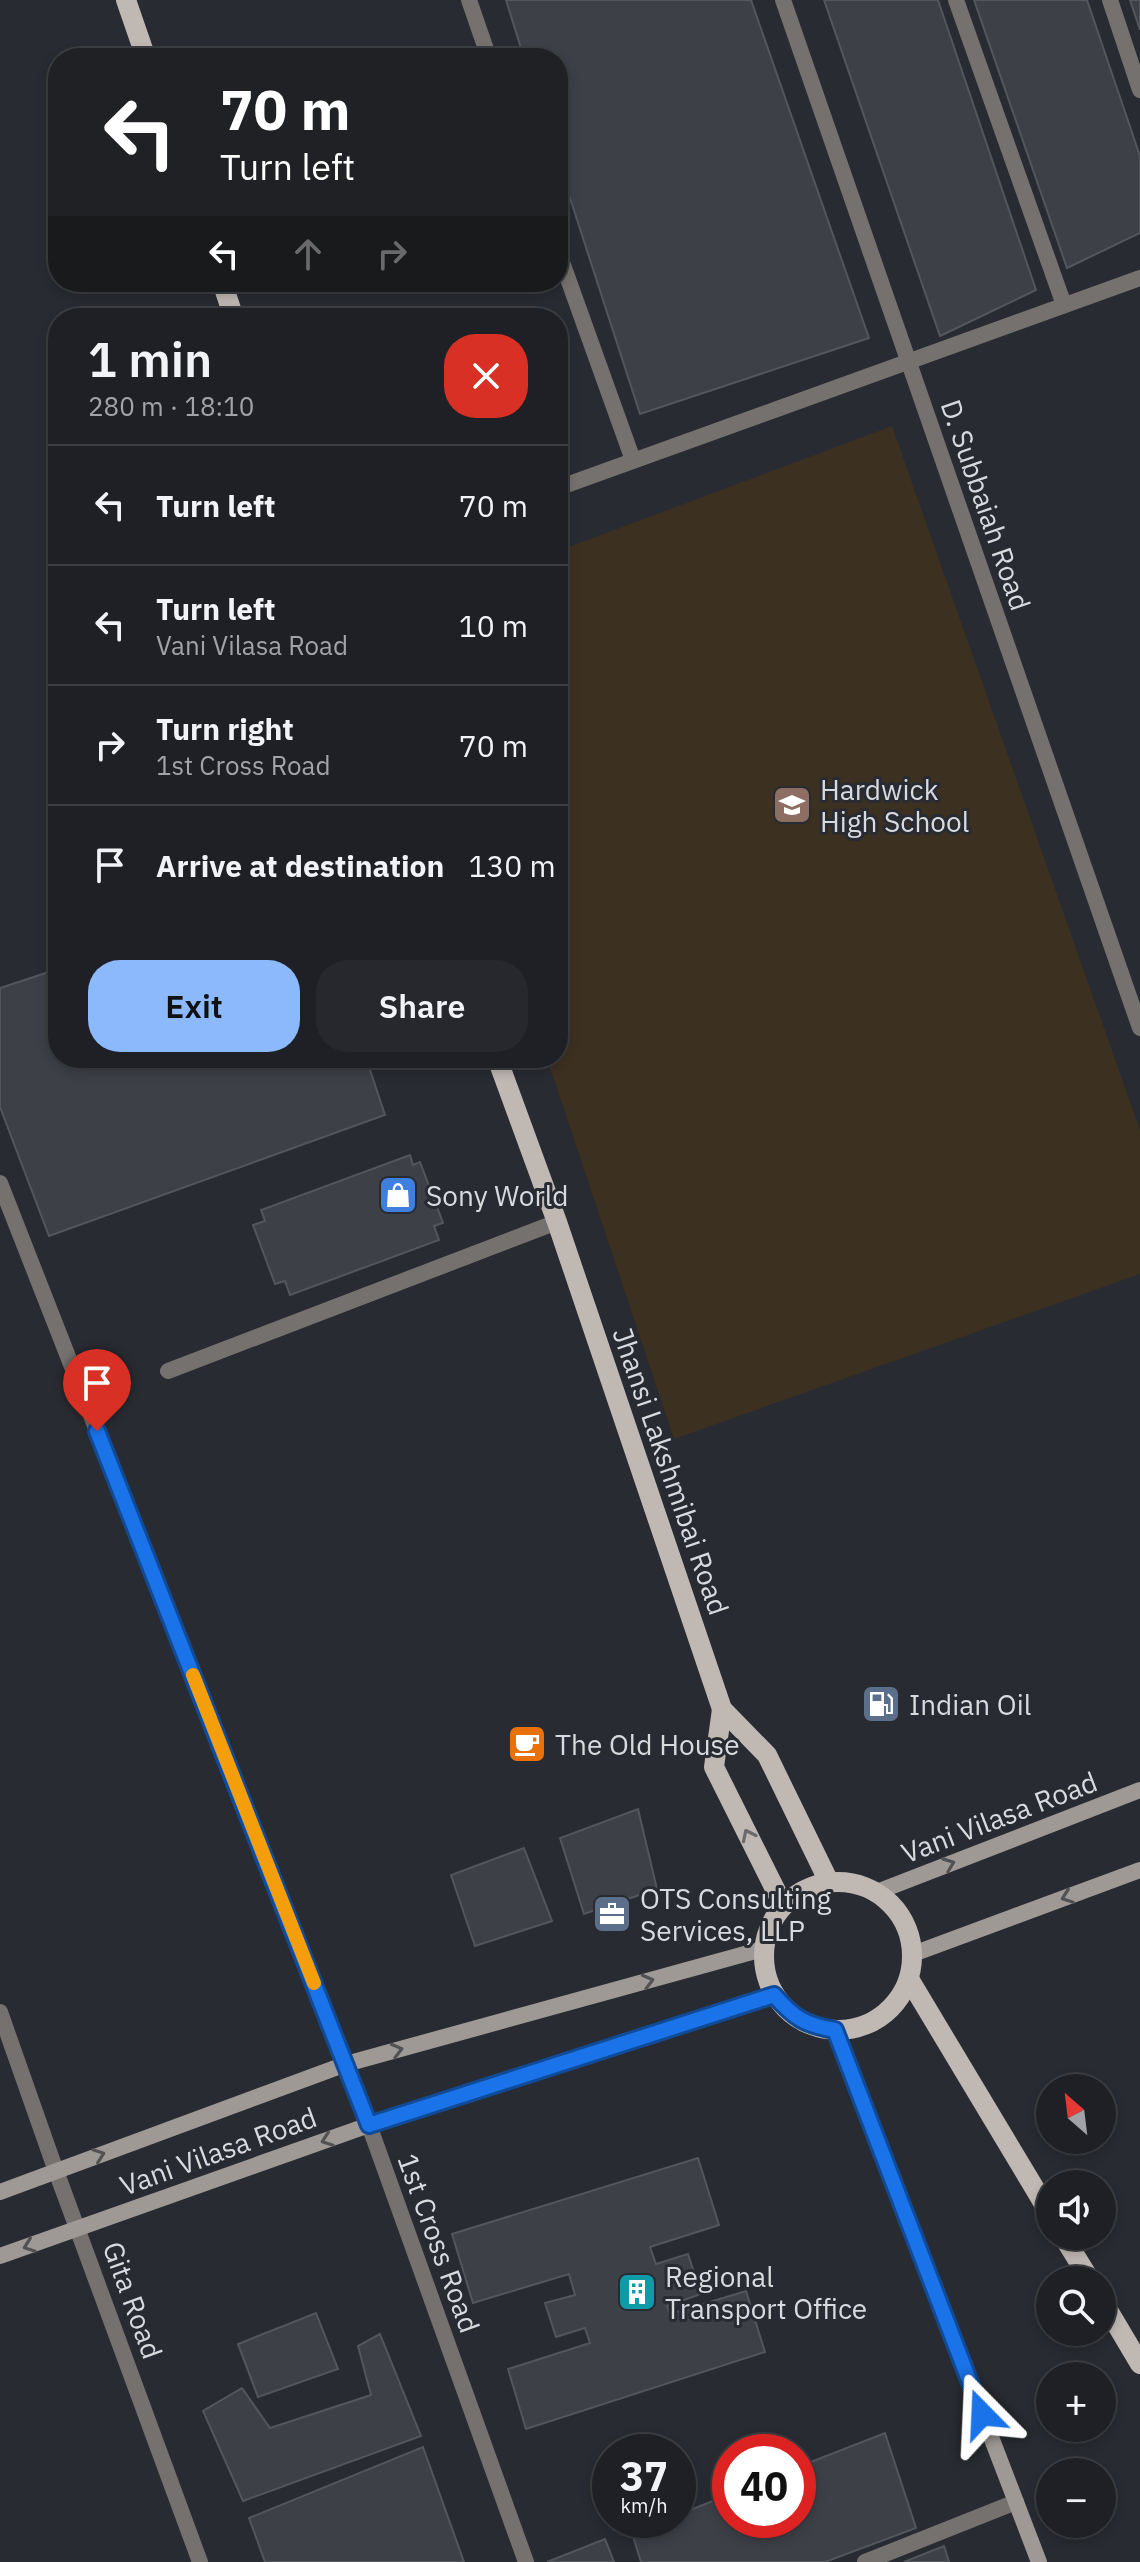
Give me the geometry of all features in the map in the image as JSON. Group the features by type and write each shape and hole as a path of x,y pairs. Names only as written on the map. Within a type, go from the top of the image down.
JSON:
{"main road":[{"path":"126,0 143,48"},
{"name":"Jhansi Lakshmibai Road","path":"501,1068 557,1222 722,1709 767,1755 829,1882"},
{"path":"722,1709 714,1767 783,1905"},
{"name":"Vani Vilasa Road","path":"877,1892 1140,1790"},
{"path":"913,1954 1140,1870"},
{"path":"829,1882 854,1883 877,1892 895,1909 908,1930 913,1954 909,1979 898,2000 881,2018 859,2028 835,2030 811,2026 790,2014 774,1995 765,1973 763,1949 770,1926 783,1905 812,1886 829,1882"},
{"name":"Vani Vilasa Road","path":"0,2192 346,2064 763,1949"},
{"path":"909,1979 1036,2191"},
{"name":"Vani Vilasa Road","path":"0,2256 369,2125 774,1995"},
{"path":"835,2030 1039,2562"},
{"path":"1116,2324 1140,2364"}],"street":[{"path":"469,0 486,48"},
{"name":"D. Subbaiah Road","path":"783,0 1140,1028"},
{"path":"956,0 1064,305"},
{"path":"1110,0 1140,90"},
{"path":"568,484 1140,278"},
{"path":"568,279 633,460"},
{"name":"1st Cross Road","path":"0,1183 346,2064 526,2562"},
{"path":"168,1371 557,1222"},
{"name":"Gita Road","path":"0,2012 200,2562"},
{"path":"865,2562 1016,2502"}],"shaded area":[{"name":"Hardwick High School","path":"892,426 1140,1130 1140,1274 674,1439 550,1068 568,1068 568,547"}],"building":[{"path":"506,0 751,0 869,338 640,414 568,192 568,48 521,48"},
{"path":"824,0 938,0 1036,290 940,336"},
{"path":"974,0 1087,0 1140,156 1140,233 1067,268"},
{"path":"1130,0 1140,0 1140,30"},
{"path":"48,972 48,1068 369,1068 385,1115 49,1236 0,1107 0,988"},
{"path":"410,1155 413,1165 420,1162 443,1223 434,1226 439,1240 290,1295 285,1281 275,1284 253,1225 265,1221 261,1210"},
{"path":"638,1809 657,1889 584,1914 560,1838"},
{"path":"524,1848 552,1921 475,1946 451,1875"},
{"name":"Regional Transport Office","path":"698,2158 719,2225 650,2247 656,2264 688,2254 701,2294 667,2306 670,2314 746,2291 765,2352 526,2429 508,2369 590,2343 585,2328 556,2337 545,2303 575,2295 569,2274 473,2303 452,2234"},
{"path":"316,2313 338,2369 258,2397 238,2344"},
{"path":"380,2334 421,2436 243,2501 203,2411 242,2388 270,2428 371,2395 358,2346"},
{"path":"885,2433 916,2528 825,2562 641,2562 634,2538 696,2538 696,2508 712,2501 712,2538 816,2538 816,2460"},
{"path":"423,2447 464,2562 265,2562 249,2518"},
{"path":"605,2539 614,2562 547,2562"},
{"path":"944,2546 949,2562 904,2562"}],"slow traffic":[{"path":"193,1675 314,1983"}],"place":[{"name":"Hardwick High School","path":"792,805"},
{"name":"Sony World","path":"398,1195"},
{"name":"Indian Oil","path":"881,1704"},
{"name":"The Old House","path":"527,1744"},
{"name":"OTS Consulting Services, LLP","path":"612,1914"},
{"name":"Regional Transport Office","path":"637,2292"}],"route":[{"path":"97,1431 369,2125 774,1995 790,2014 811,2026 835,2030 982,2414"}]}
